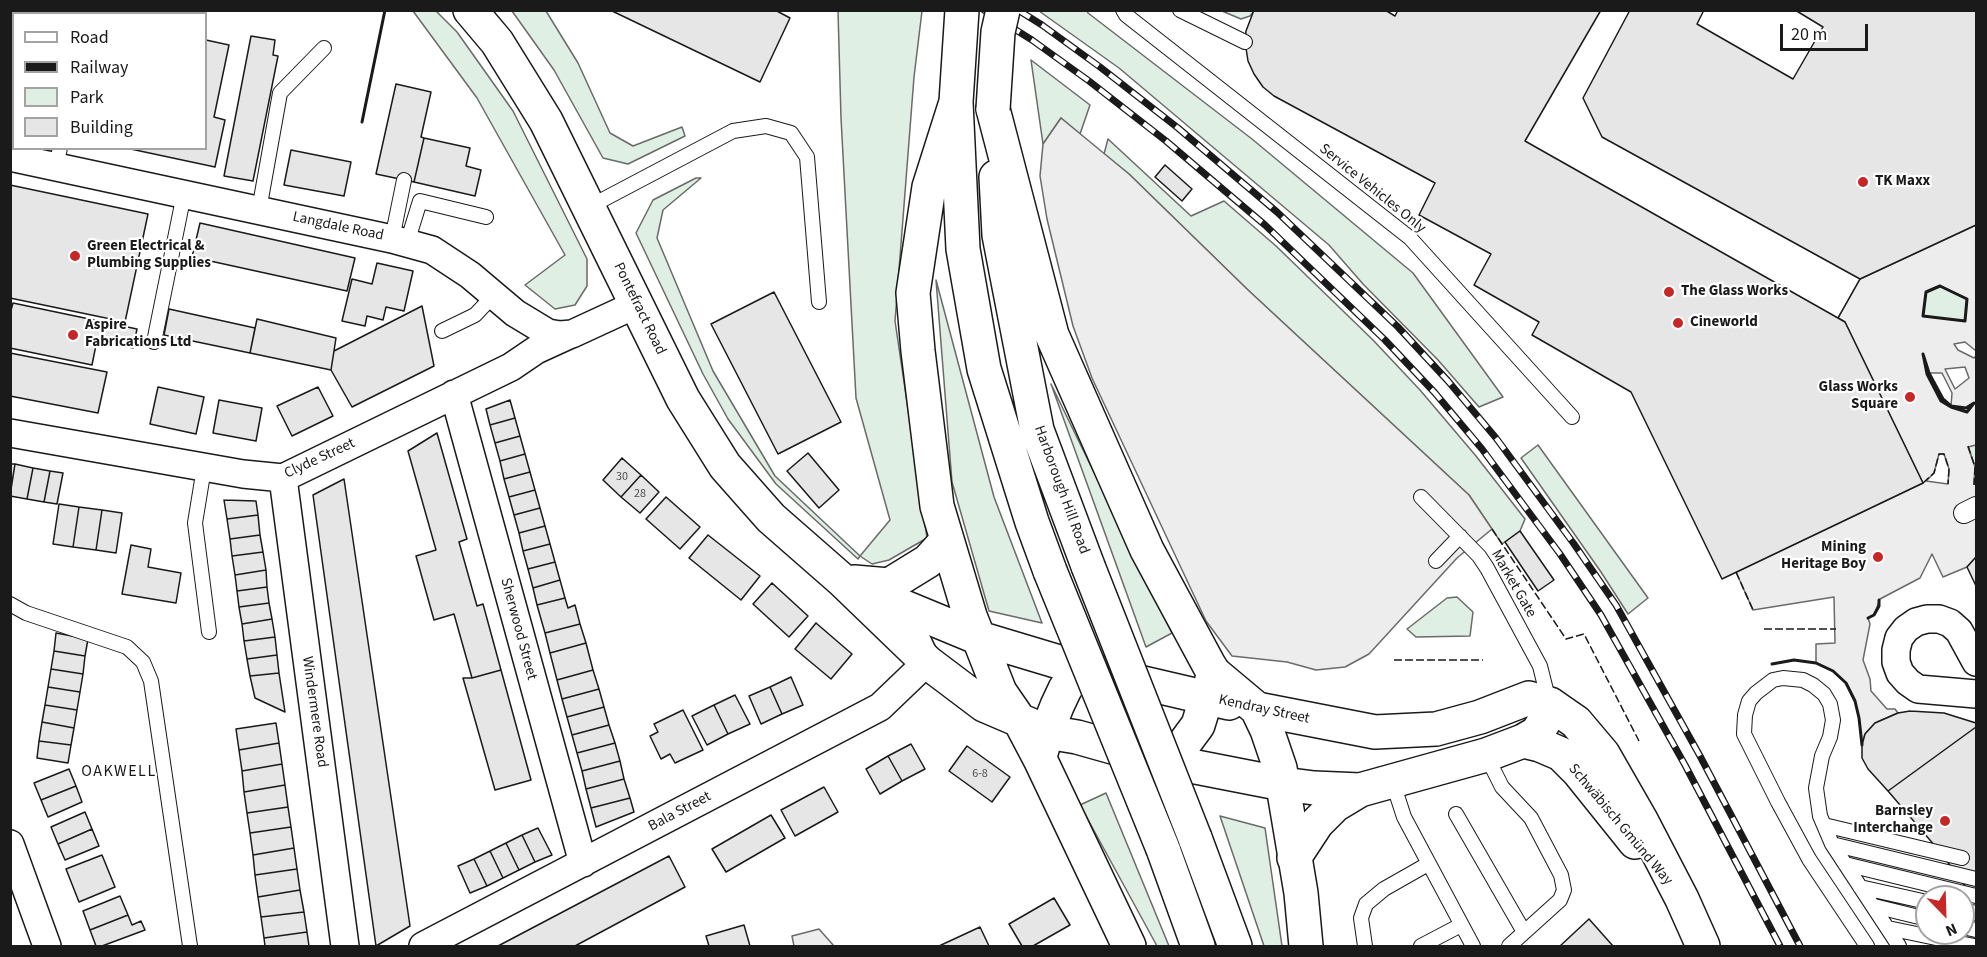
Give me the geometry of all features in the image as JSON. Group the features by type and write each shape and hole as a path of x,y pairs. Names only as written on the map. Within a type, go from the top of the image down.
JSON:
{"main road":[{"name":"Pontefract Road","path":"470,10 497,42 546,121 683,399 725,466 771,518 843,581 927,662 984,705 1035,737"},
{"path":"962,10 956,102 963,249 984,369 1032,522 1050,571 1163,849 1198,946"},
{"name":"Harborough Hill Road","path":"1003,10 998,32 993,109 999,235 1037,430 1235,946"},
{"path":"956,102 929,187 913,293 937,506 970,616 1000,692 1035,737 1129,946"},
{"path":"993,109 1052,335 1147,550 1211,686 1257,709 1267,730 1280,768 1306,946"},
{"path":"843,581 889,585 928,561 947,540"},
{"name":"Pontefract Road","path":"843,581 979,638"},
{"name":"Kendray Street","path":"979,638 1079,668 1211,686"},
{"path":"1035,737 1079,668"},
{"path":"1155,759 1181,748 1198,725 1211,686"},
{"name":"Kendray Street","path":"1257,709 1375,732 1436,729 1480,717 1529,699 1550,704"},
{"path":"1294,858 1317,823 1335,805 1360,789 1486,755 1522,741 1537,733 1547,717 1550,704"},
{"name":"Schwäbisch Gmünd Way","path":"1550,704 1576,722 1603,754 1642,822 1682,899 1703,946"},
{"path":"1344,727 1376,751 1392,780"},
{"path":"1035,737 1077,736 1155,759 1282,784 1314,788 1360,789"},
{"name":"Schwäbisch Gmünd Way","path":"1522,741 1540,745 1561,754 1578,771 1682,899"}],"street":[{"name":"Langdale Road","path":"10,157 58,157 184,194 432,250 470,274 515,313 548,333 572,334"},
{"path":"572,334 637,304"},
{"name":"Clyde Street","path":"10,433 204,468 283,478 512,367 536,350 572,334"},
{"name":"Sherwood Street","path":"454,394 583,863"},
{"name":"Windermere Road","path":"283,478 345,946"},
{"name":"Pontefract Road","path":"875,596 912,631 927,662"},
{"path":"1977,662 1959,631 1950,623 1939,619 1916,622 1906,629 1899,638 1896,650 1896,662 1900,674 1918,689 1977,694"},
{"name":"Bala Street","path":"423,946 880,707 927,662"},
{"path":"10,844 47,946"}],"lane":[{"path":"1180,10 1245,42"},
{"name":"Service Vehicles Only","path":"1124,13 1410,238 1572,417"},
{"path":"259,210 280,93 324,48"},
{"path":"589,207 733,131 766,126 791,133 807,157 819,302"},
{"path":"400,241 404,180"},
{"path":"154,342 184,194"},
{"path":"400,241 420,201 486,217"},
{"path":"442,331 475,315 494,295"},
{"path":"204,468 195,523 209,632"},
{"name":"Market Gate","path":"1421,497 1479,556 1540,666 1550,704"},
{"path":"1436,561 1460,536"},
{"path":"10,604 26,613 127,647 143,662 151,681 190,946"},
{"path":"1867,946 1809,859 1744,734 1745,715 1749,701 1773,680 1783,678 1803,680 1824,694 1830,704 1833,720 1830,737 1822,756 1816,788 1820,816 1832,844 1901,946"},
{"path":"1486,755 1502,787 1531,818 1562,875 1564,890 1560,900 1509,946"},
{"path":"1392,780 1404,817 1473,946"},
{"path":"1456,814 1524,932"},
{"path":"1824,825 1962,858"},
{"path":"1832,844 1977,879"},
{"path":"1365,946 1361,918 1366,904 1384,889 1428,864"},
{"path":"1845,864 1977,896"},
{"path":"1860,887 1915,899"},
{"path":"1874,906 1915,916"},
{"path":"1420,946 1461,925"},
{"path":"1888,928 1974,946"}],"green space":[{"path":"413,11 436,11 457,32 513,111 587,259 587,286 575,305 555,309 525,285 565,255 477,98"},
{"path":"512,11 546,11 578,63 610,133 633,146 682,127 685,136 628,164 603,158 554,70"},
{"path":"838,11 922,11 914,77 895,321 927,538 889,560 872,564 860,556 890,520 856,398 841,118"},
{"path":"1039,11 1087,11 1252,139 1413,273 1503,397 1479,407 1438,360 1363,284 1329,245 1119,68"},
{"path":"1222,11 1254,11 1250,16 1241,19"},
{"path":"1031,60 1090,105 1080,134 1061,118 1043,144"},
{"path":"1108,139 1191,216 1224,201 1276,246 1373,340 1420,390 1525,519 1520,531 1502,544 1469,495 1248,290 1129,174 1104,154"},
{"path":"696,178 701,178 663,210 657,238 713,371 775,476 860,556 858,559 776,484 728,419 703,374 636,233 653,200"},
{"path":"936,280 994,497 1042,623 989,611 952,482"},
{"path":"1940,286 1967,299 1965,321 1923,316 1926,292"},
{"path":"1051,384 1172,633 1146,647"},
{"path":"1538,445 1648,598 1628,614 1521,458"},
{"path":"1976,445 1976,484 1974,485 1975,467 1968,446"},
{"path":"1457,597 1473,612 1470,636 1416,637 1407,629 1447,598"},
{"path":"1106,793 1169,946 1157,946 1080,805"},
{"path":"1220,816 1265,828 1282,946 1264,946"}],"shaded area":[{"path":"1061,118 1129,174 1248,290 1469,495 1492,529 1457,558 1369,654 1345,667 1316,670 1287,662 1232,656 1206,621 1092,378 1073,326 1047,219 1040,176 1043,144"},
{"path":"1976,225 1976,351 1965,342 1954,344 1958,350 1974,358 1976,356 1976,445 1968,447 1975,467 1976,557 1967,567 1943,577 1932,554 1920,578 1880,599 1874,615 1868,618 1870,624 1863,660 1870,679 1871,691 1887,709 1895,709 1898,713 1875,723 1865,734 1862,745 1855,701 1846,683 1833,671 1816,663 1816,644 1835,643 1834,597 1753,610 1736,572 1923,483 1845,322 1838,318 1860,279","holes":["1940,286 1967,299 1965,321 1923,316 1926,293","1925,361 1929,373 1942,373 1952,393 1951,406 1966,408 1973,405 1967,412 1951,407 1941,401 1927,374","1965,367 1969,378 1955,389 1945,369","1939,454 1944,454 1949,469 1948,484 1926,481 1934,473"]},
{"path":"819,929 834,946 794,946 792,936"}],"building":[{"path":"610,10 775,10 790,18 760,82"},
{"name":"The Glass Works","path":"1254,10 1385,10 1395,16 1398,10 1976,10 1976,225 1860,279 1838,318 1845,322 1923,483 1722,579 1631,392 1532,335 1539,322 1474,285 1491,254 1419,215 1435,183 1274,96 1263,87 1248,61 1245,42 1246,31"},
{"path":"1601,10 1630,10 1583,98 1602,137 1860,279 1838,318 1525,141"},
{"path":"1704,10 1795,10 1823,27 1793,79 1697,24"},
{"path":"251,36 275,40 273,55 278,56 253,181 224,176"},
{"path":"207,40 229,45 214,117 225,120 215,167 135,150 207,150"},
{"path":"10,58 12,58 12,120 10,127"},
{"path":"396,84 431,92 414,182 376,174"},
{"path":"424,138 470,148 466,166 481,170 475,196 414,182"},
{"path":"291,150 351,162 344,196 284,185"},
{"path":"1165,165 1192,189 1182,201 1155,177"},
{"name":"Green Electrical & Plumbing Supplies","path":"10,185 148,214 125,322 10,298"},
{"path":"200,223 355,258 347,291 192,257"},
{"path":"377,263 413,271 404,311 386,307 383,320 367,316 365,326 342,321 352,279 372,284"},
{"path":"774,292 841,422 778,454 711,324"},
{"name":"Aspire Fabrications Ltd","path":"13,303 137,329 133,348 97,340 92,365 10,348 10,314"},
{"path":"422,306 434,366 352,407 331,370 334,351"},
{"path":"169,309 255,328 250,353 164,335"},
{"path":"257,319 336,338 331,370 250,353"},
{"path":"10,353 107,372 98,413 10,396"},
{"path":"158,387 204,397 196,434 150,424"},
{"path":"318,387 333,416 292,436 277,406"},
{"path":"219,400 262,408 256,441 213,433"},
{"path":"510,400 515,418 490,425 486,409"},
{"path":"515,418 520,436 495,443 490,425"},
{"path":"437,433 467,539 459,542 477,606 483,604 501,670 472,678 454,614 434,620 416,556 436,550 408,451"},
{"path":"520,436 525,454 500,461 495,443"},
{"path":"808,453 839,490 819,508 787,471"},
{"path":"525,454 530,472 504,479 500,461"},
{"path":"622,458 641,475 621,497 603,480"},
{"path":"10,464 15,464 10,494"},
{"path":"15,464 33,468 27,499 10,496"},
{"path":"33,468 50,471 44,502 27,499"},
{"path":"50,471 63,473 57,504 44,502"},
{"path":"530,472 535,490 509,497 504,479"},
{"path":"641,475 659,492 640,513 621,497"},
{"path":"344,479 410,926 376,946 313,495"},
{"path":"535,490 540,508 514,515 509,497"},
{"path":"666,497 700,527 680,549 646,519"},
{"path":"224,500 256,501 258,515 227,519"},
{"path":"59,504 79,507 73,547 53,544"},
{"path":"79,507 102,510 96,550 73,547"},
{"path":"540,508 545,526 519,533 514,515"},
{"path":"102,510 122,513 116,553 96,550"},
{"path":"258,515 260,535 230,539 227,519"},
{"path":"545,526 550,544 523,551 519,533"},
{"path":"1520,531 1554,580 1538,591 1505,542"},
{"path":"260,535 263,552 232,556 230,539"},
{"path":"708,535 760,576 741,600 689,558"},
{"path":"550,544 555,562 528,569 523,551"},
{"path":"131,545 151,549 148,567 181,573 176,603 122,594"},
{"path":"263,552 266,570 235,575 232,556"},
{"path":"1976,557 1976,586 1967,567"},
{"path":"555,562 560,580 533,588 528,569"},
{"path":"266,570 267,587 237,591 235,575"},
{"path":"560,580 565,598 537,605 533,588"},
{"path":"772,583 808,616 789,637 753,604"},
{"path":"267,587 269,603 239,607 237,591"},
{"path":"565,598 568,608 575,605 580,624 545,633 537,605"},
{"path":"269,603 272,619 242,624 239,607"},
{"path":"272,619 275,637 244,641 242,624"},
{"path":"816,623 852,654 831,679 795,649"},
{"path":"580,624 586,643 550,653 545,633"},
{"path":"56,633 88,639 85,656 54,651"},
{"path":"275,637 277,655 247,659 244,641"},
{"path":"586,643 593,670 557,680 550,653"},
{"path":"54,651 85,656 83,674 51,669"},
{"path":"277,655 279,673 250,676 247,659"},
{"path":"51,669 83,674 80,692 48,687"},
{"path":"501,670 531,780 495,790 463,678 472,678"},
{"path":"593,670 599,689 562,699 557,680"},
{"path":"279,673 285,712 255,698 250,676"},
{"path":"791,677 803,705 782,714 770,687"},
{"path":"48,687 80,692 77,710 45,705"},
{"path":"770,687 782,714 761,724 749,696"},
{"path":"599,689 604,707 567,717 562,699"},
{"path":"735,695 750,724 728,734 714,705"},
{"path":"45,705 77,710 74,728 42,722"},
{"path":"714,705 728,734 707,745 692,716"},
{"path":"604,707 609,725 572,735 567,717"},
{"path":"683,710 703,750 675,763 670,754 661,759 650,736 658,732 654,724"},
{"path":"1910,711 1944,713 1976,723 1976,727 1888,791 1868,769 1862,758 1865,734 1875,723 1898,713"},
{"path":"42,722 74,728 71,745 39,741"},
{"path":"276,723 279,743 239,750 236,729"},
{"path":"609,725 615,743 577,753 572,735"},
{"name":"Barnsley Interchange","path":"1976,727 1976,901 1975,885 1964,885 1941,853 1888,791"},
{"path":"39,741 71,745 68,763 37,758"},
{"path":"279,743 282,764 242,771 239,750"},
{"path":"615,743 620,761 582,771 577,753"},
{"path":"911,744 925,769 902,781 888,756"},
{"path":"967,746 1010,777 992,802 949,771"},
{"path":"888,756 902,781 880,794 866,769"},
{"path":"620,761 624,779 586,789 582,771"},
{"path":"282,764 285,785 244,792 242,771"},
{"path":"69,769 76,786 41,800 34,783"},
{"path":"624,779 630,798 591,808 586,789"},
{"path":"285,785 288,807 247,813 244,792"},
{"path":"76,786 82,802 48,817 41,800"},
{"path":"824,787 838,812 795,836 781,810"},
{"path":"630,798 634,812 596,827 591,808"},
{"path":"288,807 291,827 250,833 247,813"},
{"path":"85,812 92,829 58,844 51,827"},
{"path":"771,815 785,838 726,872 712,849"},
{"path":"291,827 294,848 253,855 250,833"},
{"path":"538,828 552,855 535,862 522,835"},
{"path":"92,829 99,846 65,860 58,844"},
{"path":"522,835 535,862 519,870 506,843"},
{"path":"506,843 519,870 503,878 490,851"},
{"path":"294,848 297,869 255,875 253,855"},
{"path":"490,851 503,878 487,886 474,859"},
{"path":"102,855 115,887 79,902 66,869"},
{"path":"669,856 685,887 575,946 498,946"},
{"path":"474,859 487,886 470,893 458,866"},
{"path":"297,869 300,890 258,897 255,875"},
{"path":"300,890 304,912 261,917 258,897"},
{"path":"120,896 128,915 90,930 83,911"},
{"path":"1054,898 1070,925 1033,946 1022,946 1009,924"},
{"path":"304,912 307,932 264,938 261,917"},
{"path":"128,915 132,925 141,921 145,930 102,946 96,946 90,930"},
{"path":"1589,919 1613,946 1560,946"},
{"path":"744,925 750,946 709,946 706,936"},
{"path":"980,927 989,946 939,946"},
{"path":"307,932 309,946 265,946 264,938"}],"railway":[{"path":"984,10 1032,40 1089,81 1166,141 1265,225 1385,340 1435,393 1482,449 1560,554 1601,615 1685,765 1780,946"},
{"path":"1018,10 1100,67 1178,128 1277,212 1398,327 1496,438 1616,605 1700,756 1800,946"}],"fence":[{"path":"1968,446 1975,467 1974,485"},
{"path":"1923,483 1934,473 1939,454 1944,454 1949,469 1948,484"},
{"path":"1492,529 1566,639 1584,634 1639,741"},
{"path":"1736,572 1753,610"},
{"path":"1764,629 1836,629"},
{"path":"1394,660 1483,660"}],"wall":[{"path":"362,122 385,10"},
{"path":"1940,286 1967,299 1965,321 1923,316 1926,292 1940,286"},
{"path":"1923,354 1929,373 1943,399 1951,406 1966,408 1974,403 1967,412 1951,407 1941,401 1927,374 1923,354"},
{"path":"1868,618 1874,615 1879,606 1879,600"},
{"path":"1772,664 1794,660 1816,663 1833,671 1846,683 1855,701 1862,745"}],"place":[{"name":"TK Maxx","path":"1863,182"},
{"name":"Green Electrical & Plumbing Supplies","path":"75,256"},
{"name":"The Glass Works","path":"1669,292"},
{"name":"Cineworld","path":"1678,323"},
{"name":"Aspire Fabrications Ltd","path":"73,335"},
{"name":"Glass Works Square","path":"1910,397"},
{"name":"Mining Heritage Boy","path":"1878,557"},
{"name":"Barnsley Interchange","path":"1945,821"}],"district":[{"name":"OAKWELL","path":"119,772"}]}
